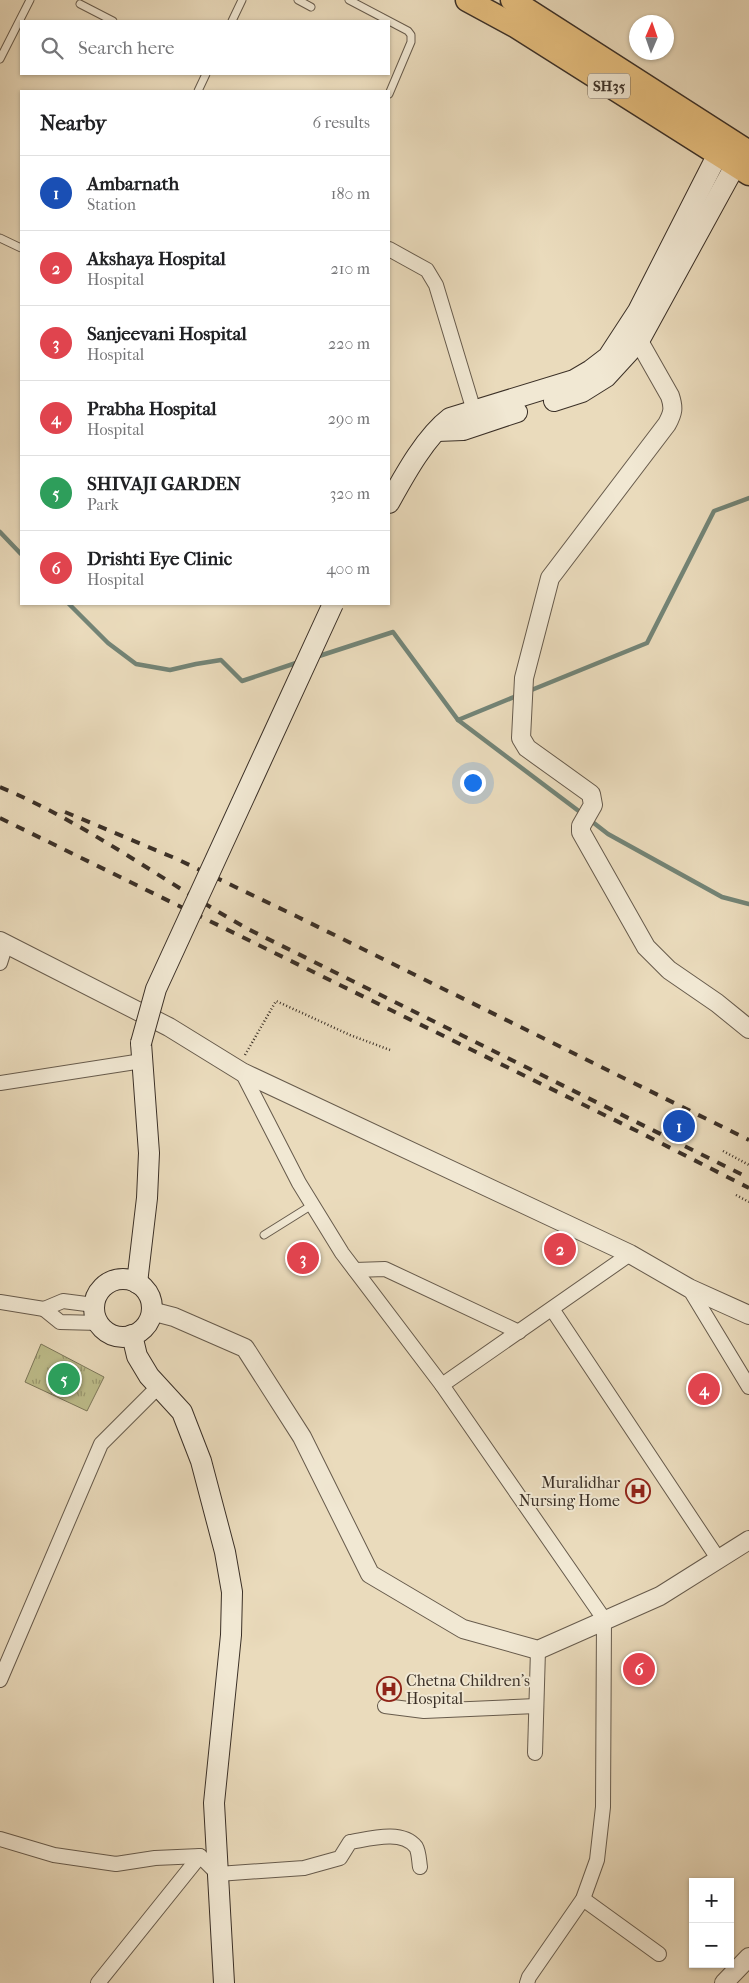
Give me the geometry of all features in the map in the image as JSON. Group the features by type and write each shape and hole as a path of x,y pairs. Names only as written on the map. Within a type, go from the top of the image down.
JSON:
{"main road":[{"name":"SH35","path":"467,0 515,26 737,156"},
{"name":"SH35","path":"512,0 737,156"},
{"path":"390,501 412,463 442,424 450,418 574,380 592,370 608,357 737,156"},
{"path":"437,431 463,430 582,392 606,377 639,341 737,156"},
{"path":"137,1283 147,1198 149,1153 142,1052 156,989 333,605"},
{"path":"122,1279 137,1283 148,1295 152,1311 145,1326 132,1335 116,1336 108,1333 96,1314 100,1290 114,1280 122,1279"},
{"path":"132,1335 137,1356 150,1376 182,1412 201,1461 225,1552 232,1592 231,1635 214,1803 224,1983"}],"street":[{"path":"390,250 427,270 436,285 474,410"},
{"path":"629,324 670,396 674,406 673,414 550,578 524,678 521,738 527,748 592,794 594,805 581,826 581,832 646,947 669,970 717,1003 749,1030"},
{"path":"0,963 3,942 169,1027 239,1071 630,1254 689,1288 749,1316"},
{"path":"0,1083 142,1052"},
{"path":"239,1071 299,1183 342,1253 442,1385 604,1619 603,1807 597,1860 583,1899 529,1977 527,1983"},
{"path":"442,1385 630,1254"},
{"path":"355,1270 385,1269 519,1332"},
{"path":"689,1288 749,1387"},
{"path":"44,1309 64,1301 96,1314"},
{"path":"0,1302 44,1309 60,1322 96,1314"},
{"path":"552,1309 720,1560"},
{"path":"152,1311 174,1317 244,1348 302,1437 370,1574 463,1629 538,1650 604,1619 660,1596 749,1540"},
{"path":"0,1680 101,1444 159,1386"},
{"path":"535,1753 538,1650"},
{"path":"385,1706 424,1711 536,1706"},
{"path":"0,1839 54,1854 116,1864 155,1858 200,1856 218,1874 304,1868 340,1858 350,1842 382,1837 404,1838 416,1848 420,1867"},
{"path":"98,1983 200,1856"},
{"path":"583,1899 659,1954"},
{"path":"724,1983 749,1957"}],"lane":[{"path":"0,59 30,0"},
{"path":"232,20 242,0"},
{"path":"298,0 311,7"},
{"path":"349,0 386,20"},
{"path":"80,4 111,20"},
{"path":"390,22 410,33 411,42 390,92"},
{"path":"198,90 206,75"},
{"path":"0,238 20,248"},
{"path":"264,1235 312,1205"}],"path":[{"path":"239,1071 276,1001 350,1035 390,1050"},
{"path":"723,1151 749,1165"},
{"path":"736,1195 749,1202"}],"green space":[{"path":"41,1344 104,1377 87,1411 25,1382"}],"waterway":[{"path":"529,691 647,643 714,511 749,498"},
{"path":"0,532 20,553"},
{"path":"70,605 108,643 136,664 170,670 221,660 242,681 299,662"},
{"path":"316,657 393,632 458,720 519,695"},
{"path":"458,720 584,815"},
{"path":"590,820 608,834 722,897 749,904"}],"railway":[{"path":"0,787 64,818 248,929 749,1178"},
{"path":"65,812 177,859 298,917 749,1140"},
{"path":"0,818 749,1188"}],"place":[{"name":"Ambarnath","path":"679,1126"},
{"name":"Akshaya Hospital","path":"560,1249"},
{"name":"Sanjeevani Hospital","path":"303,1258"},
{"name":"SHIVAJI GARDEN","path":"64,1379"},
{"name":"Prabha Hospital","path":"704,1389"},
{"name":"Muralidhar Nursing Home","path":"638,1491"},
{"name":"Drishti Eye Clinic","path":"639,1669"},
{"name":"Chetna Children's Hospital","path":"389,1689"}]}
